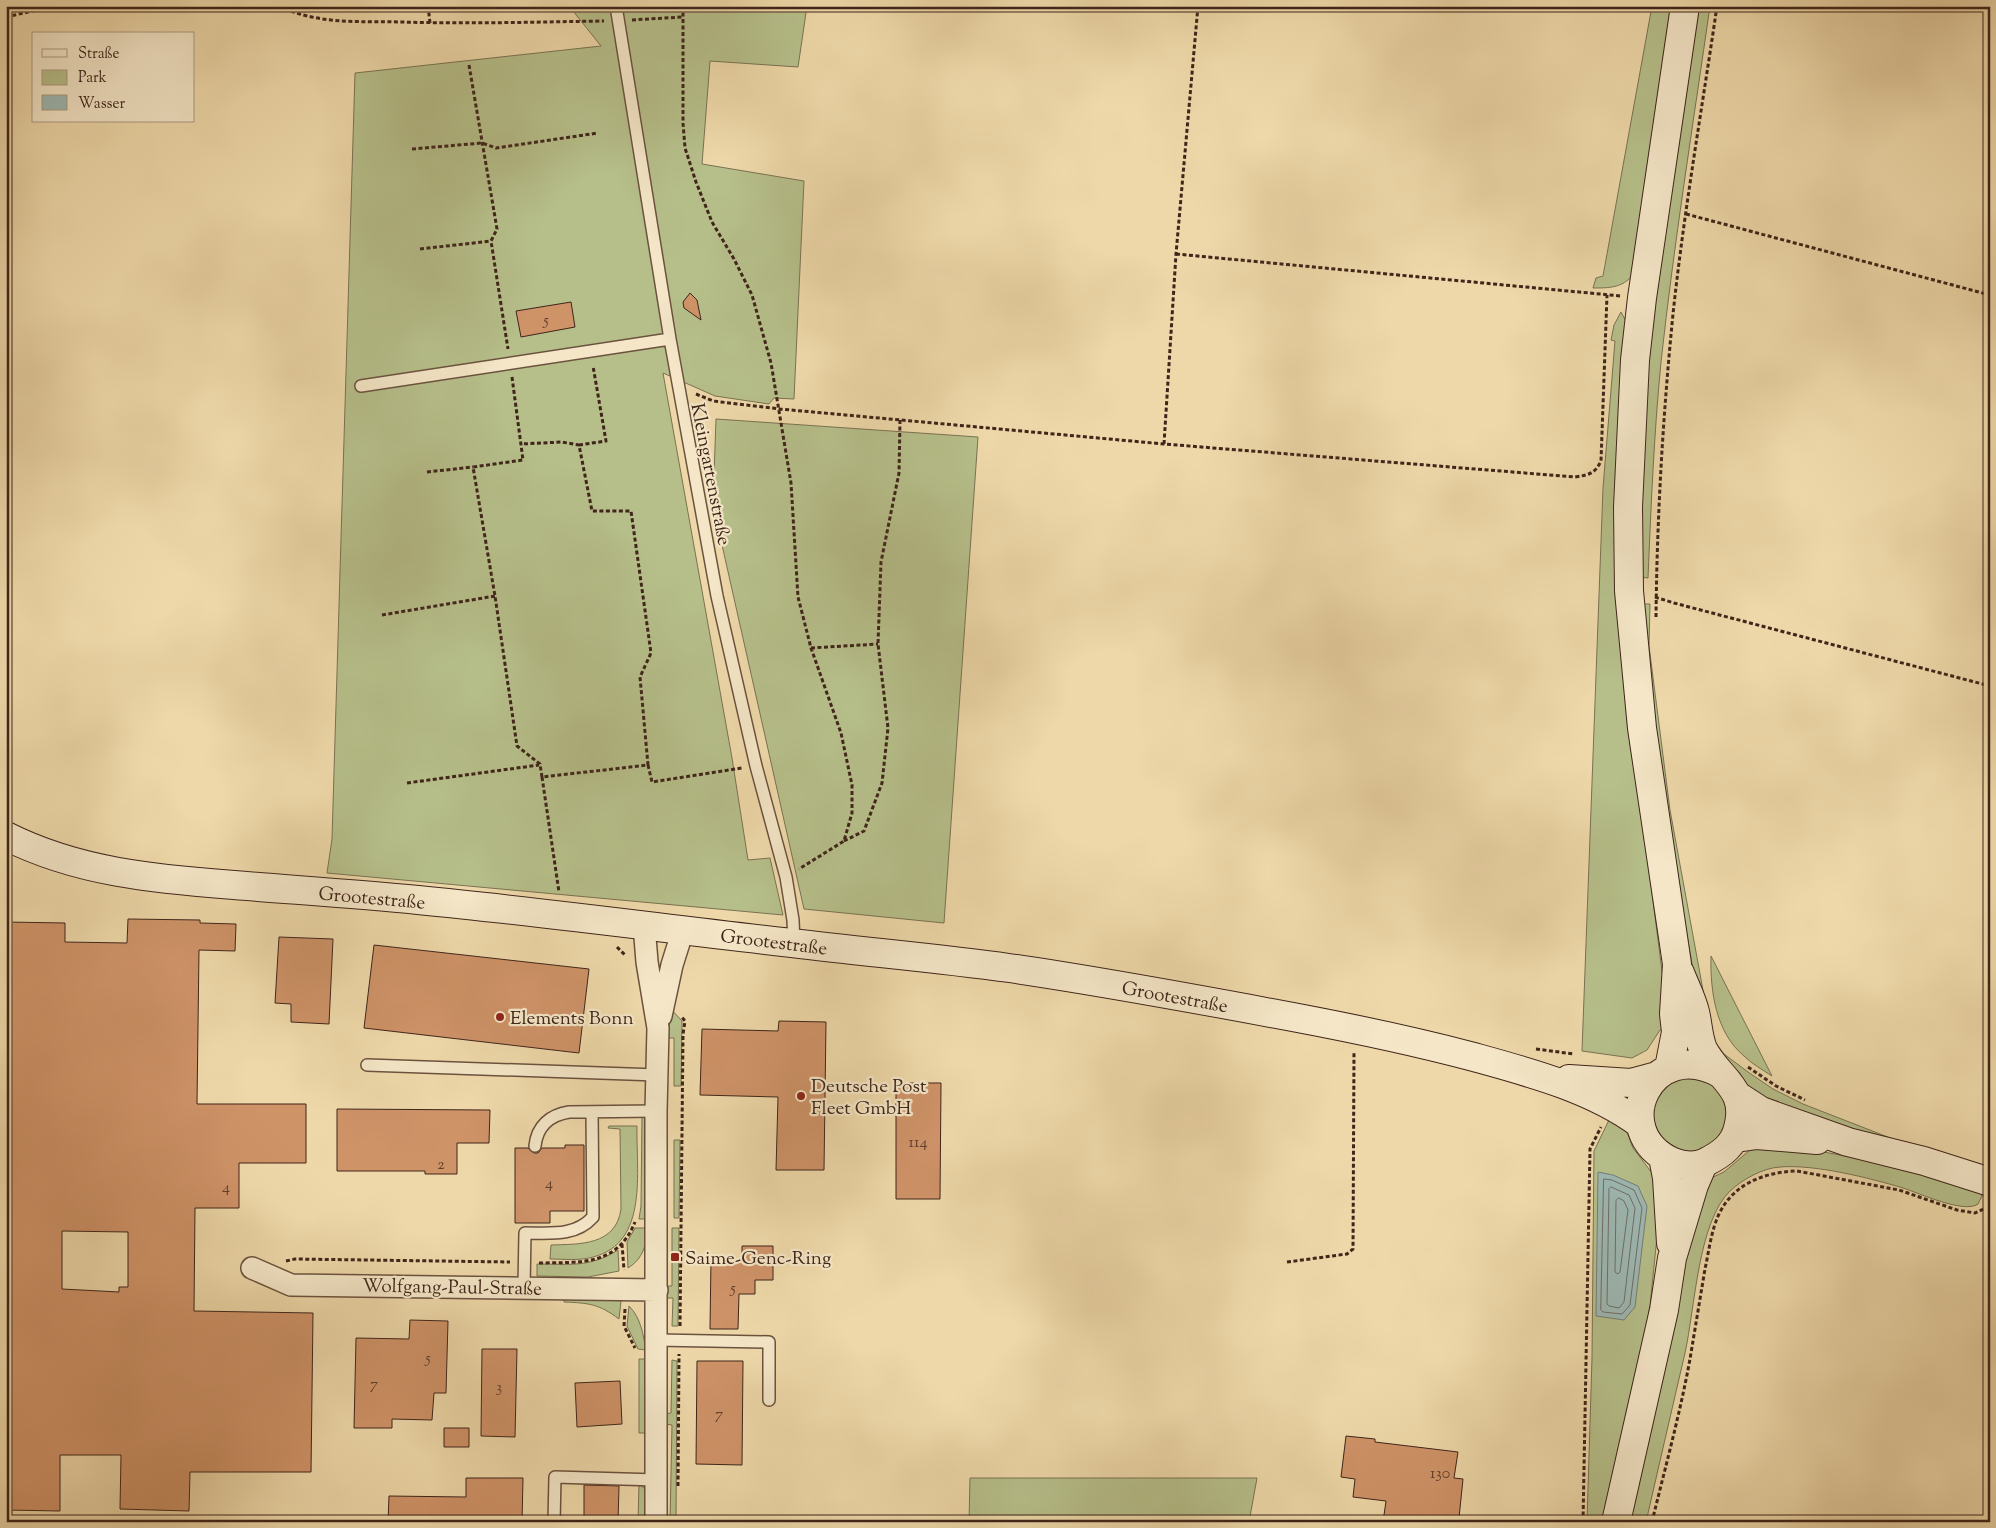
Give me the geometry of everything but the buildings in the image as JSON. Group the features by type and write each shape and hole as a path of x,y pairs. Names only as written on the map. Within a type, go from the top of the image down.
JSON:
{"main road":[{"path":"1663,1072 1675,1023 1677,964 1642,728 1629,591 1628,507 1631,425 1642,298 1685,6"},
{"name":"Grootestraße","path":"6,836 64,860 124,874 183,881 417,900 644,925 1008,968 1184,996 1354,1029 1425,1045 1540,1076 1607,1103 1640,1124"},
{"path":"1677,964 1695,1011 1703,1049 1732,1069"},
{"path":"1682,1064 1732,1069 1731,1084 1738,1096 1741,1117 1736,1138 1722,1154 1703,1164 1677,1164 1654,1150 1645,1138 1640,1124 1640,1106 1646,1090 1663,1072 1682,1064"},
{"name":"Grootestraße","path":"1540,1076 1631,1083 1663,1072"},
{"path":"1738,1096 1761,1111 1848,1142 1924,1161 1990,1182"},
{"path":"1736,1138 1757,1135 1848,1142"},
{"path":"1663,1157 1667,1178 1672,1258"},
{"path":"1616,1522 1664,1310 1672,1258 1694,1185 1703,1164"}],"street":[{"path":"644,925 647,962 658,1028 656,1111 656,1522"},
{"path":"658,1028 672,965 683,930"},
{"name":"Wolfgang-Paul-Straße","path":"252,1268 291,1285 657,1290"}],"lane":[{"name":"Kleingartenstraße","path":"616,6 670,339 717,596 756,766 786,877 793,920 794,944"},
{"path":"361,386 670,339"},
{"path":"367,1065 657,1075"},
{"path":"536,1146 540,1130 557,1114 569,1112 656,1111"},
{"path":"524,1287 525,1233 557,1234 572,1231 586,1224 593,1217 592,1112"},
{"path":"657,1340 769,1342 769,1400"},
{"path":"554,1522 555,1477 656,1480"}],"path":[{"path":"6,17 36,8 55,6"},
{"path":"279,6 304,16 335,21 430,23 618,21 682,17"},
{"path":"428,6 430,23"},
{"path":"683,6 683,123 685,148 712,222 734,258 759,316 772,363 791,483 798,597 811,648 841,733 852,785 852,813 844,841"},
{"path":"1164,444 1176,254 1198,6"},
{"path":"1656,597 1663,427 1673,313 1718,6"},
{"path":"427,472 523,460 491,241 497,229 469,65"},
{"path":"412,149 482,143 496,148 598,132"},
{"path":"1686,214 1990,295"},
{"path":"420,249 491,241"},
{"path":"1176,254 1642,298"},
{"path":"679,388 713,401 780,410 1164,444 1575,477 1589,475 1597,470 1601,461 1607,294"},
{"path":"521,444 562,442 579,445 606,441 591,351"},
{"path":"786,877 844,841 864,831 882,783 888,728 878,644 881,562 899,473 900,420"},
{"path":"579,445 592,511 631,511 651,653 640,677 648,765 652,782 756,766"},
{"path":"473,466 495,596 517,746 540,764 560,895"},
{"path":"1629,591 1990,686"},
{"path":"382,615 495,596"},
{"path":"811,648 878,644"},
{"path":"407,783 540,764"},
{"path":"542,777 648,765"},
{"path":"611,943 620,949 629,960"},
{"path":"1287,1262 1347,1254 1352,1249 1354,1029"},
{"path":"1732,1069 1776,1086 1809,1102"},
{"path":"1583,1522 1590,1149 1605,1118 1607,1103"},
{"path":"1652,1522 1689,1362 1710,1240 1719,1214 1734,1193 1745,1184 1762,1176 1780,1171 1797,1171 1899,1190 1957,1210 1975,1213 1990,1206"},
{"path":"252,1268 295,1259 524,1263 585,1262 602,1258 622,1244 636,1217"}],"green space":[{"path":"572,6 807,6 798,67 710,61 702,164 804,181 794,399 774,398 769,404 715,396 663,373 732,758 748,860 770,858 783,915 327,873 332,839 355,73 601,46 573,11"},
{"path":"1652,6 1672,6 1633,275 1620,285 1593,288 1596,278 1603,276"},
{"path":"1696,6 1710,6 1661,362 1648,578 1641,577 1640,456 1651,330"},
{"path":"1621,312 1627,323 1619,403 1615,566 1621,650 1669,1026 1660,1030 1647,1050 1632,1058 1582,1051 1603,488 1615,341 1611,340 1614,325"},
{"path":"716,419 978,437 944,923 804,909 713,505"},
{"path":"1642,604 1650,604 1649,646 1670,810 1709,1023 1696,986 1665,812"},
{"path":"1711,956 1772,1076 1747,1059 1727,1036 1721,1023 1714,997"},
{"path":"671,1009 682,1021 681,1086 674,1086 674,1038 668,1038"},
{"path":"1712,1038 1724,1054 1748,1072 1773,1089 1803,1104 1898,1141 1990,1167 1971,1166 1793,1114 1752,1092 1739,1072 1719,1055"},
{"path":"1690,1076 1705,1079 1717,1087 1725,1099 1728,1114 1725,1129 1717,1141 1705,1149 1690,1152 1675,1149 1663,1141 1655,1129 1652,1114 1655,1099 1663,1087 1675,1079"},
{"path":"642,1116 648,1116 648,1219 639,1219 641,1206"},
{"path":"1609,1120 1625,1127 1633,1148 1652,1173 1660,1207 1650,1306 1642,1350 1602,1522 1587,1522 1592,1358 1594,1151"},
{"path":"609,1126 637,1126 636,1203 631,1221 623,1237 611,1249 588,1258 550,1259 551,1245 584,1243 595,1240 612,1230 618,1221 621,1209 620,1129 608,1128"},
{"path":"674,1140 680,1140 679,1218 674,1218"},
{"path":"1791,1146 1900,1166 1980,1192 1982,1196 1978,1204 1971,1206 1952,1205 1903,1188 1859,1176 1794,1167 1780,1167 1760,1172 1747,1178 1730,1191 1719,1205 1704,1244 1685,1353 1646,1522 1629,1522 1689,1239 1711,1178 1724,1172 1750,1150 1759,1147"},
{"path":"635,1228 647,1228 646,1240 641,1256 628,1268 627,1242"},
{"path":"672,1228 679,1228 678,1326 672,1326 673,1298 666,1298 666,1286 672,1286"},
{"path":"618,1250 619,1271 588,1277 537,1276 537,1264 579,1264 598,1260"},
{"path":"564,1296 612,1297 621,1301 619,1319 593,1305 564,1302"},
{"path":"629,1306 639,1321 646,1350 638,1349 627,1326"},
{"path":"639,1359 646,1359 646,1433 639,1433"},
{"path":"672,1360 677,1361 676,1522 670,1522 672,1425 665,1424 665,1414 671,1413"},
{"path":"970,1478 1257,1478 1249,1522 969,1522"},
{"path":"639,1484 645,1489 645,1522 638,1522"}],"water":[{"path":"1598,1172 1613,1175 1638,1186 1647,1206 1635,1307 1624,1320 1596,1316"}],"place":[{"name":"Elements Bonn","path":"500,1017"},
{"name":"Deutsche Post Fleet GmbH","path":"801,1096"},
{"name":"Saime-Genc-Ring","path":"675,1257"}]}
